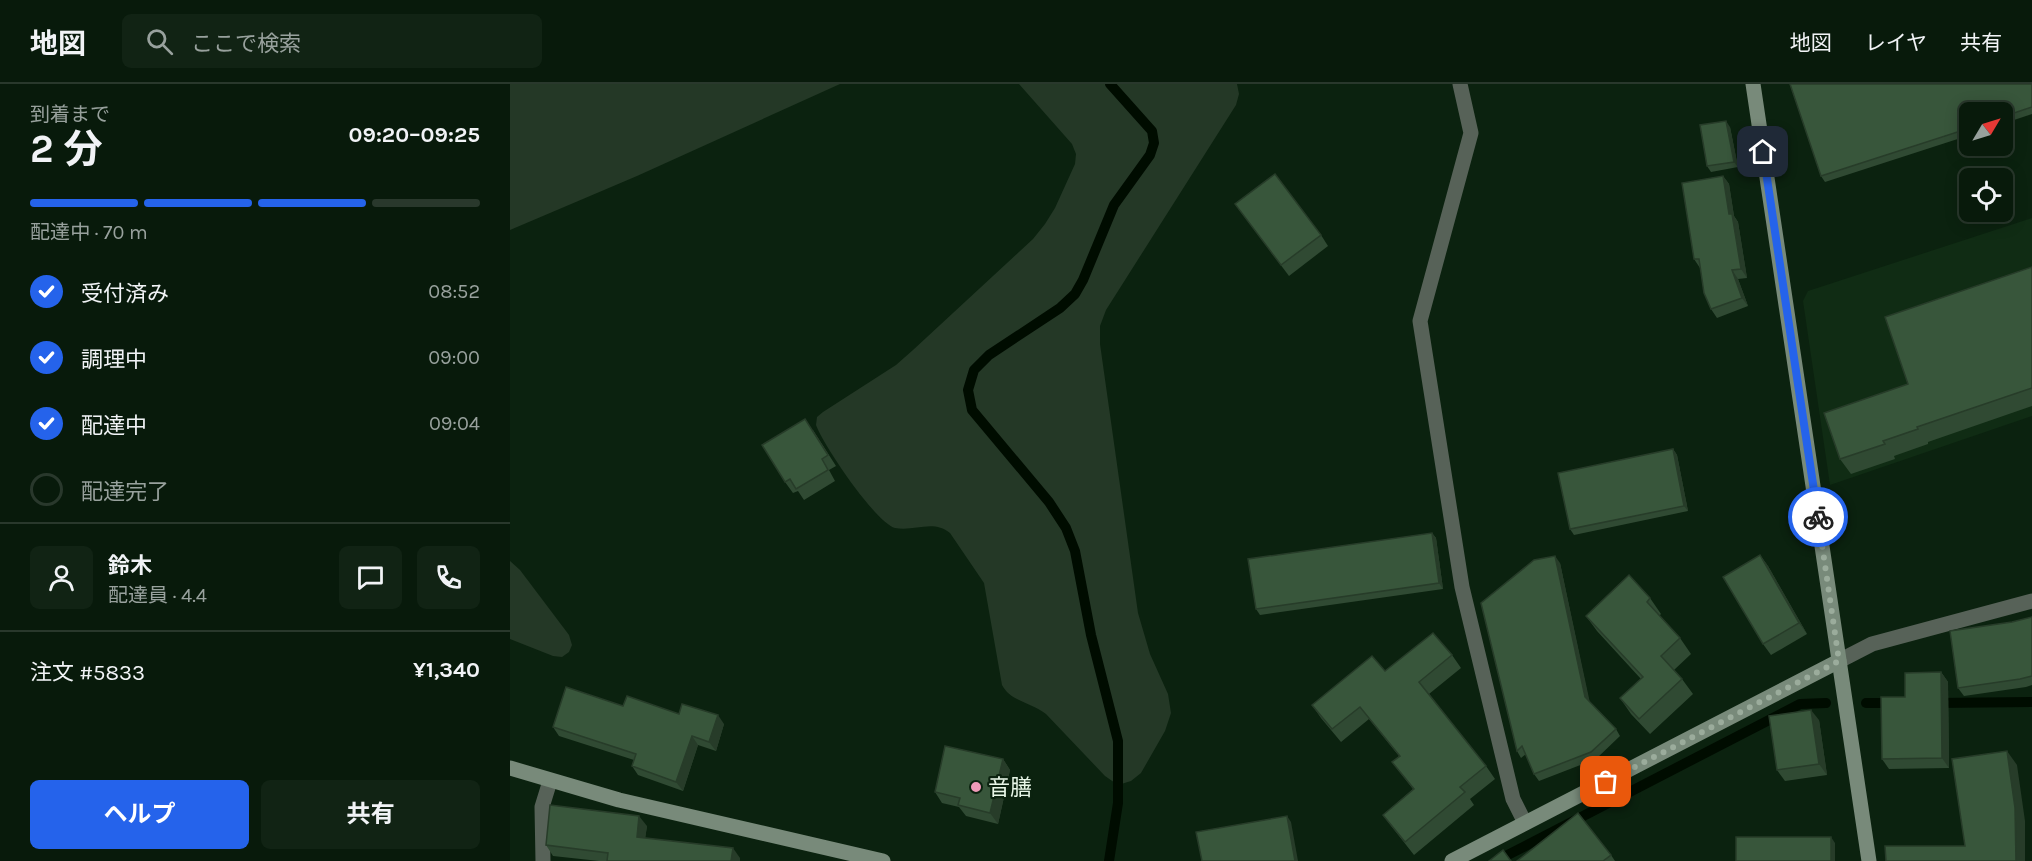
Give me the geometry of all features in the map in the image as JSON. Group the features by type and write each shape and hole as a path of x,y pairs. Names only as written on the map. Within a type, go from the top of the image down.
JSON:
{"street":[{"path":"1460,84 1471,133 1420,321 1462,587 1513,799 1525,823"},
{"path":"1753,84 1869,861"},
{"path":"1452,861 1872,644 2032,601"},
{"path":"510,768 619,800 883,861"},
{"path":"543,861 542,807 550,781"}],"shaded area":[{"path":"510,84 840,84 637,176 510,230"},
{"path":"1019,84 1237,84 1239,94 1236,105 1106,310 1100,326 1100,344 1138,613 1150,654 1168,694 1171,713 1165,731 1141,773 1131,781 1118,785 1105,776 1046,714 1011,695 1002,685 984,583 950,533 937,527 902,529 886,523 851,482 816,425 817,417 823,412 896,365 913,350 1033,239 1055,208 1075,164 1076,154 1072,144"},
{"path":"2032,218 2032,416 1830,485 1803,301 1808,291"},
{"path":"510,561 520,570 569,635 572,645 569,652 562,657 553,656 510,639"}],"building":[{"path":"1790,84 2032,84 2032,107 2013,113 2013,102 1959,102 1959,132 1821,176"},
{"path":"1726,121 1734,162 1707,166 1700,125"},
{"path":"1275,174 1321,235 1281,265 1235,204"},
{"path":"1723,176 1741,269 1732,270 1742,298 1711,309 1704,293 1699,259 1694,259 1682,183"},
{"path":"2032,267 2032,388 1917,427 1918,429 1883,441 1885,444 1840,459 1824,413 1908,384 1885,317"},
{"path":"805,419 828,455 822,459 828,470 796,489 790,479 785,482 762,445"},
{"path":"1673,449 1684,506 1570,529 1558,473"},
{"path":"1432,533 1439,583 1256,609 1248,559"},
{"path":"1760,555 1799,623 1763,644 1723,577"},
{"path":"1555,556 1585,697 1616,729 1591,752 1534,774 1522,746 1517,751 1481,603 1534,560"},
{"path":"1629,575 1650,598 1647,602 1680,638 1661,656 1682,679 1639,719 1620,698 1643,677 1586,616"},
{"path":"2032,617 2032,676 1958,688 1950,631"},
{"path":"1433,633 1452,655 1419,682 1486,766 1460,787 1465,792 1405,842 1383,815 1414,789 1392,762 1400,756 1360,707 1332,729 1312,705 1372,656 1385,671"},
{"path":"1941,672 1942,758 1882,759 1881,697 1905,697 1905,673"},
{"path":"566,687 623,706 627,696 679,714 682,704 718,715 709,742 692,736 676,782 632,766 636,754 553,727"},
{"path":"1811,710 1819,764 1777,770 1769,716"},
{"name":"音膳","path":"945,746 1003,759 990,813 958,805 960,798 935,792"},
{"path":"2007,751 2015,808 2016,861 1886,861 1885,846 1965,846 1952,759"},
{"path":"550,805 639,816 637,837 733,848 731,861 607,861 608,853 546,845"},
{"path":"1578,813 1611,855 1603,861 1517,861"},
{"path":"1287,816 1295,861 1202,861 1196,832"},
{"path":"1736,837 1831,837 1831,861 1736,861"},
{"path":"1503,850 1511,861 1489,861"}],"waterway":[{"path":"1109,861 1118,803 1118,741 1091,635 1075,551 1066,528 1049,502 972,410 968,390 974,370 989,355 1060,308 1075,294 1114,205 1150,155 1154,143 1152,131 1110,84"},
{"path":"1936,703 2032,702"},
{"path":"1496,861 1800,704 1826,703"},
{"path":"1866,703 1894,703"}],"way so far":[{"path":"1606,782 1839,661 1818,517"}],"place":[{"name":"音膳","path":"976,787"}],"route":[{"path":"1763,152 1818,517"}]}
